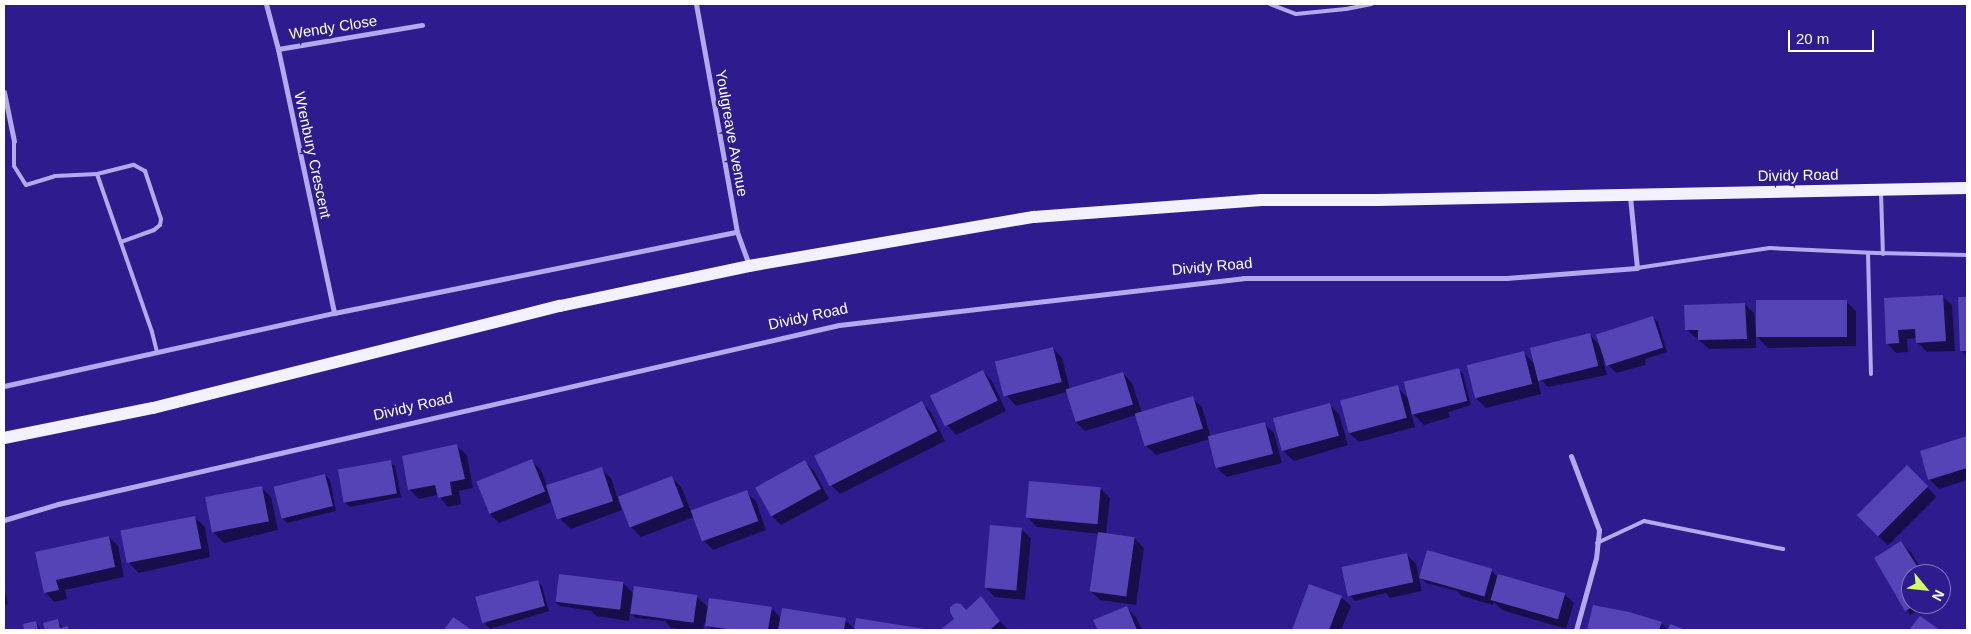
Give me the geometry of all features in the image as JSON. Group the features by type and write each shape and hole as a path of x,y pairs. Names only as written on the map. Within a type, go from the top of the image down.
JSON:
{"main road":[{"name":"Dividy Road","path":"4,438 153,408 560,306 749,266 1034,218 1261,200 1377,200 1630,193 1967,188"}],"street":[{"name":"Wrenbury Crescent","path":"266,4 278,49 334,313"},
{"name":"Youlgreave Avenue","path":"696,4 737,232 749,266"},
{"name":"Wendy Close","path":"278,49 422,25"},
{"path":"4,92 14,141"},
{"path":"1630,193 1638,268"},
{"path":"4,386 334,313 737,232"},
{"name":"Dividy Road","path":"4,520 58,504 839,325 1243,278 1506,278 1638,268"},
{"path":"1571,456 1599,530 1596,558 1576,630"}],"lane":[{"path":"1270,4 1296,14 1346,9 1372,4"},
{"path":"14,141 14,166 26,185 55,176 97,174 134,165 145,171 161,219 160,225 154,230 121,242"},
{"path":"97,174 157,352"},
{"path":"1881,190 1883,254"},
{"name":"Dividy Road","path":"1638,268 1770,248 1883,254 1967,254"},
{"path":"1868,253 1871,374"},
{"path":"1597,543 1644,521 1784,549"}],"building":[{"path":"1943,295 1946,341 1916,343 1915,329 1898,330 1899,343 1886,344 1884,298"},
{"path":"1958,297 1967,297 1967,351 1960,351"},
{"path":"1756,300 1847,300 1847,337 1756,337"},
{"path":"1745,303 1747,339 1698,340 1698,330 1685,330 1684,305"},
{"path":"1653,316 1663,347 1606,366 1596,335"},
{"path":"1590,333 1598,366 1538,381 1530,348"},
{"path":"1053,347 1062,382 1003,396 995,362"},
{"path":"1524,351 1532,384 1475,398 1467,365"},
{"path":"1459,368 1467,401 1412,415 1404,382"},
{"path":"983,370 998,401 945,426 930,396"},
{"path":"1123,372 1133,405 1076,422 1066,390"},
{"path":"1398,385 1407,418 1349,433 1340,401"},
{"path":"1193,396 1203,429 1145,446 1135,414"},
{"path":"922,401 937,431 830,486 814,456"},
{"path":"1330,403 1339,436 1282,451 1273,418"},
{"path":"1265,422 1273,454 1216,468 1208,436"},
{"path":"1967,436 1967,468 1928,480 1920,451"},
{"path":"457,444 465,479 450,482 452,495 438,498 435,485 408,490 402,456"},
{"path":"532,459 545,491 489,514 476,481"},
{"path":"391,460 397,493 344,503 338,469"},
{"path":"805,460 821,489 771,516 755,488"},
{"path":"1907,465 1928,486 1878,536 1857,515"},
{"path":"602,467 613,501 557,519 546,485"},
{"path":"325,474 333,506 282,519 274,487"},
{"path":"672,476 684,507 630,528 618,497"},
{"path":"1029,481 1101,487 1098,524 1026,518"},
{"path":"262,486 269,521 212,532 205,497"},
{"path":"747,490 758,521 702,542 691,511"},
{"path":"195,516 201,548 127,563 120,531"},
{"path":"990,525 1022,528 1016,591 985,588"},
{"path":"1098,532 1135,537 1126,597 1090,591"},
{"path":"109,536 115,567 56,580 59,590 44,593 35,552"},
{"path":"1901,541 1916,564 1901,564 1901,604 1874,558"},
{"path":"1427,550 1492,569 1484,597 1419,578"},
{"path":"1407,553 1413,582 1348,596 1341,567"},
{"path":"559,574 624,582 620,610 556,602"},
{"path":"1498,574 1565,593 1558,619 1491,600"},
{"path":"538,580 545,606 482,623 475,597"},
{"path":"1309,584 1342,596 1329,630 1292,630"},
{"path":"634,586 697,595 693,623 630,614"},
{"path":"981,596 1000,621 990,630 940,630 954,619 950,612 950,607 956,603 961,604 966,610"},
{"path":"709,598 772,607 768,630 734,630 705,626"},
{"path":"1593,605 1629,612 1662,622 1659,630 1587,630"},
{"path":"1127,606 1137,630 1098,630 1093,620"},
{"path":"782,608 846,618 844,630 778,630"},
{"path":"1920,616 1940,630 1909,630"},
{"path":"453,617 472,630 444,630"},
{"path":"856,618 925,629 925,630 854,630"},
{"path":"58,619 60,628 68,626 69,630 45,630 43,623"},
{"path":"36,621 38,630 24,630 23,624"},
{"path":"1670,624 1686,630 1668,630"}]}
